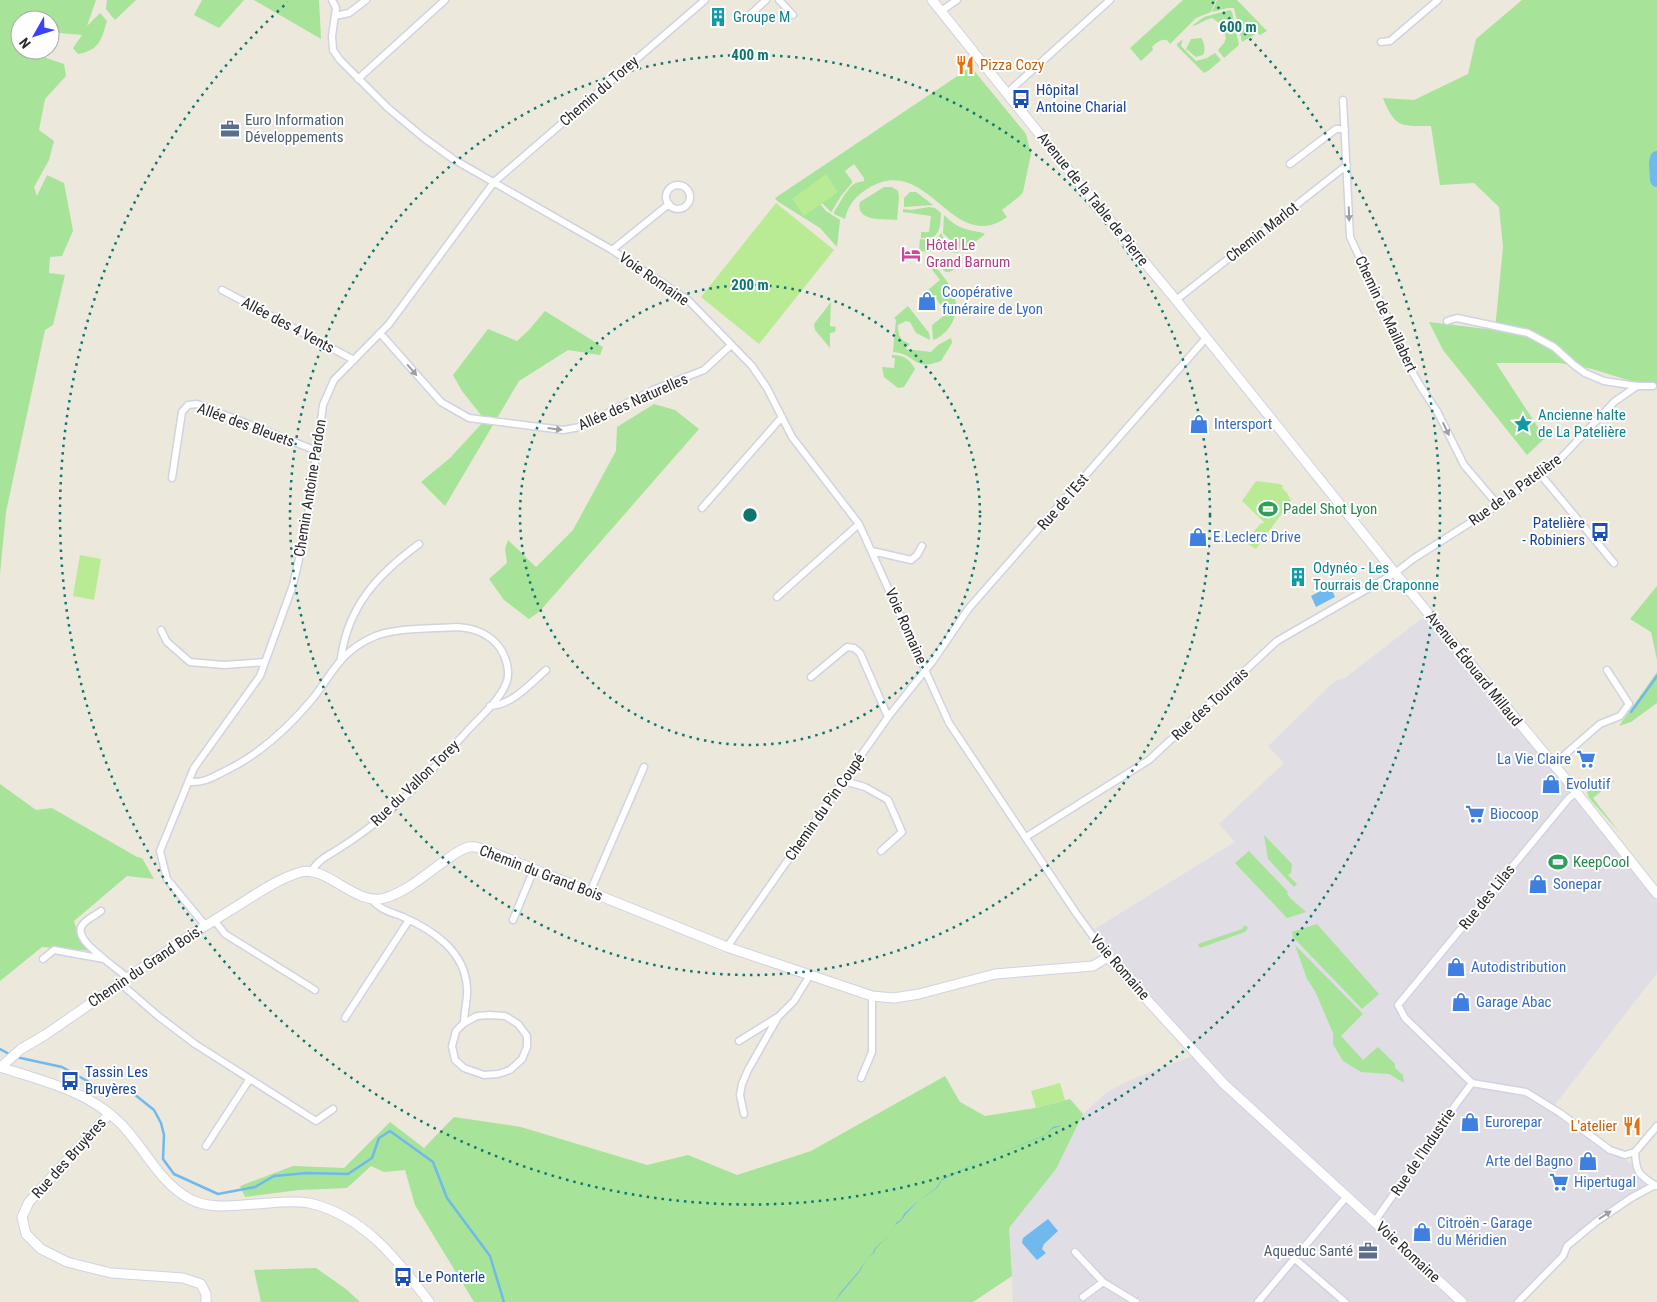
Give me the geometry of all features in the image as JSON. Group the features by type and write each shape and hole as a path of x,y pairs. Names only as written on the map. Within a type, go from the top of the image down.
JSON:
{"street":[{"name":"Voie Romaine","path":"332,0 336,8 332,36 334,50 340,60 358,80 424,138 453,159 612,250 688,300 752,366 762,380 792,437 859,524 949,723 1108,958 1224,1084 1462,1302"},
{"path":"335,16 349,13 366,0"},
{"path":"358,80 446,0"},
{"name":"Chemin du Torey","path":"494,182 705,0"},
{"path":"752,14 766,0"},
{"path":"779,0 793,15"},
{"name":"Avenue de la Table de Pierre","path":"932,0 1074,177 1255,397"},
{"path":"941,11 957,0"},
{"path":"1007,93 1110,0"},
{"path":"1382,42 1390,41 1438,0"},
{"name":"Chemin de Maillabert","path":"1343,100 1350,237 1417,380 1438,413 1464,465 1498,506"},
{"path":"1290,164 1336,129 1345,129"},
{"name":"Chemin Marlot","path":"1176,300 1347,165"},
{"name":"Chemin Antoine Pardon","path":"205,925 167,879 160,851 194,768 260,676 292,585 306,529 323,405 334,380 389,324 494,182"},
{"path":"612,250 668,204"},
{"name":"Allée des 4 Vents","path":"222,290 354,360"},
{"path":"1446,321 1457,318 1528,333 1554,347 1585,373 1604,381 1637,386 1653,386"},
{"name":"Allée des Naturelles","path":"380,333 441,402 469,418 564,430 580,427 636,398 704,370 731,345"},
{"name":"Rue de l'Est","path":"926,670 969,608 1206,338"},
{"name":"Rue de la Patelière","path":"1395,573 1413,559 1498,506 1543,472 1562,457 1614,402 1637,386"},
{"name":"Avenue Édouard Millaud","path":"1255,397 1395,573 1577,792 1657,894"},
{"name":"Allée des Bleuets","path":"172,478 182,412 188,405 197,404 317,451"},
{"path":"702,508 782,417"},
{"path":"1543,472 1614,563"},
{"path":"777,596 859,524"},
{"name":"Rue du Vallon Torey","path":"341,658 348,626 366,594 389,568 419,544"},
{"path":"872,551 911,560 917,555 922,546"},
{"name":"Rue des Tourrais","path":"1026,837 1149,760 1277,641 1395,573"},
{"name":"Rue du Vallon Torey","path":"188,782 200,783 240,764 257,753 303,710 341,658 359,645 380,634 457,627 477,630 495,642 501,650 508,668 507,679 503,689 490,706 404,797 380,819 356,837 320,859 311,871"},
{"path":"161,630 166,642 190,662 224,665 265,662"},
{"path":"811,677 847,647 854,648 860,653 888,717"},
{"name":"Rue du Vallon Torey","path":"490,706 499,706 508,701 546,670"},
{"name":"Chemin du Pin Coupé","path":"727,947 888,717 926,670"},
{"path":"1554,764 1600,724 1620,716 1629,704 1606,670"},
{"path":"590,892 644,767"},
{"path":"844,781 865,787 888,800 902,832 881,851"},
{"name":"Rue des Lilas","path":"1472,1083 1405,1018 1398,1005 1569,798 1577,792"},
{"name":"Chemin du Grand Bois","path":"372,899 383,899 400,892 458,851 470,847 484,849 727,947 872,996 894,998 919,994 995,974 1093,966 1108,958"},
{"path":"514,920 534,869"},
{"path":"311,871 372,899 376,906 409,920 433,934 448,945 459,959 465,974 468,990 464,1023 456,1032 452,1046 455,1060 464,1068 484,1075 498,1074 510,1070 522,1058 527,1047 527,1036 518,1024 505,1016 477,1016 464,1023"},
{"name":"Chemin du Grand Bois","path":"0,1067 13,1055 205,925 280,880 302,872 311,871"},
{"path":"102,911 83,924 81,928 83,938 104,959 128,978"},
{"path":"214,920 225,934 315,990"},
{"path":"345,1018 409,920"},
{"path":"43,959 54,950 104,959"},
{"path":"739,1041 778,1017 794,1001 810,974"},
{"path":"120,983 158,1016 195,1044 316,1122 333,1109"},
{"path":"862,1078 872,1052 872,996"},
{"path":"744,1114 740,1095 742,1084 778,1017"},
{"path":"0,1067 57,1084 86,1098 109,1114 118,1122 165,1180 190,1200 211,1206 292,1202 309,1203 330,1210 350,1220 387,1249 428,1302"},
{"path":"206,1146 249,1080"},
{"path":"1472,1083 1526,1092 1560,1113 1610,1150 1625,1155 1635,1152 1657,1126"},
{"name":"Rue de l'Industrie","path":"1375,1221 1472,1083"},
{"name":"Rue des Bruyères","path":"109,1114 29,1202 22,1218 26,1234 41,1249 68,1262 112,1273 183,1278 201,1284 206,1294 206,1302"},
{"path":"1635,1152 1636,1168 1645,1179 1656,1186"},
{"path":"1518,1302 1563,1256 1567,1246 1596,1222 1630,1198 1656,1186"},
{"path":"1258,1302 1347,1196"},
{"path":"1075,1252 1103,1282 1136,1302"},
{"path":"1295,1260 1345,1302"},
{"path":"1083,1297 1103,1282"}],"shaded area":[{"path":"1425,616 1552,767 1657,902 1657,973 1554,1106 1655,1182 1617,1204 1513,1302 1013,1302 1009,1228 1056,1169 1083,1114 1107,1092 1133,1079 1200,1053 1126,971 1093,930 1235,842 1219,824 1284,763 1268,746 1335,681 1345,678"}],"green space":[{"path":"0,0 96,0 87,26 100,13 107,21 101,39 91,50 78,54 73,48 82,35 60,33 60,10 10,10 10,60 52,60 64,64 66,76 45,99 39,130 54,141 49,160 34,187 37,196 47,175 64,183 73,231 62,256 50,257 49,273 65,275 53,325 45,330 6,512 0,574"},
{"path":"107,0 136,0 115,20 106,9"},
{"path":"202,0 244,0 219,28 194,15"},
{"path":"254,0 319,0 321,39"},
{"path":"1183,0 1216,0 1211,12 1196,18 1170,44 1167,40 1157,43 1152,47 1153,50 1141,61 1130,48"},
{"path":"1217,0 1237,0 1267,31 1260,35 1257,33 1242,42 1234,8 1212,12"},
{"path":"1522,0 1657,0 1657,384 1631,381 1592,369 1560,363 1496,363 1545,438 1527,455 1443,350 1429,322 1495,330 1503,247 1499,207 1474,183 1440,185 1431,126 1413,126 1400,123 1391,115 1383,98 1414,100 1468,74 1476,39"},
{"path":"1230,10 1239,45 1224,58 1218,50 1226,38 1222,25 1212,18 1193,25 1204,17"},
{"path":"1201,38 1204,53 1196,57 1186,49 1191,39"},
{"path":"1183,39 1181,46 1196,61 1207,58 1215,53 1221,60 1204,73 1177,46"},
{"path":"971,67 1026,134 1031,154 1023,192 1002,210 1007,217 987,226 970,224 954,215 924,191 907,183 889,181 867,189 859,195 850,205 845,219 834,214 850,188 856,183 864,181 864,178 854,164 845,171 852,183 832,211 822,203 820,204 826,211 840,220 837,247 820,228 775,198"},
{"path":"826,174 838,192 804,216 792,199"},
{"path":"884,187 892,187 898,191 897,220 872,218 862,213 860,208 860,202"},
{"path":"910,192 916,192 933,205 904,207 904,198"},
{"path":"776,203 834,250 759,344 701,297"},
{"path":"935,208 941,213 939,229 932,237 921,238 921,232 929,232 931,216 903,212 903,209 911,210"},
{"path":"944,215 962,228 985,234 963,252 943,233"},
{"path":"941,233 945,240 959,253 936,251 937,239"},
{"path":"936,238 932,252 919,251 920,239 929,240"},
{"path":"945,258 951,258 955,265 951,272 945,272 941,268 941,262"},
{"path":"930,260 951,287 956,306 950,327 940,337 933,340 932,325 950,311 944,303 941,305 928,290 940,280 927,263"},
{"path":"831,302 830,326 836,327 835,332 830,333 830,348 815,330 814,324"},
{"path":"908,306 929,333 930,340 916,333 910,322 906,321 898,325 900,337 910,344 905,349 931,352 938,345 951,338 952,343 941,361 925,365 901,353 893,352 896,320 894,318"},
{"path":"545,311 603,347 600,355 568,350 519,381 445,506 421,482 450,458 485,420 462,391 453,375 488,329 517,341"},
{"path":"892,355 906,358 915,369 904,387 898,388 884,377 882,367 894,368 895,358 892,358"},
{"path":"654,404 675,410 699,429 540,611 529,619 504,600 489,579 507,563 505,549 508,540 536,567 573,530 616,451 617,427"},
{"name":"Padel Shot Lyon","path":"1256,481 1280,484 1291,501 1256,549 1248,544 1249,538 1260,524 1264,522 1242,501"},
{"path":"80,555 101,559 94,600 73,596"},
{"path":"1657,586 1657,660 1651,632 1630,619"},
{"path":"1657,672 1657,703 1631,722 1619,726"},
{"path":"1603,780 1614,781 1593,798 1620,833 1589,798 1587,792"},
{"path":"0,784 36,810 52,808 137,857 142,858 154,879 127,876 74,921 79,936 93,951 42,947 0,981"},
{"path":"1264,835 1292,864 1291,873 1288,875 1297,884 1294,887 1268,859"},
{"path":"1249,851 1288,892 1287,894 1290,898 1306,912 1287,918 1235,863"},
{"path":"1317,924 1379,994 1362,1009 1293,937 1292,932"},
{"path":"1245,925 1248,928 1245,932 1200,948 1198,944 1242,929"},
{"path":"1295,945 1363,1014 1341,1036 1363,1060 1378,1047 1403,1075 1404,1083 1389,1074 1361,1072 1343,1061 1333,1044 1333,1033 1315,991 1307,979"},
{"path":"945,1076 960,1102 985,1116 1035,1108 1070,1099 1083,1114 1056,1169 1009,1228 1012,1276 973,1302 474,1302 415,1205 405,1170 384,1172 371,1166 347,1188 299,1190 245,1197 240,1186 293,1166 344,1168 390,1122 424,1148 454,1117 521,1127 647,1165 688,1155 737,1175 811,1151"},
{"path":"1060,1083 1065,1100 1036,1108 1031,1091"},
{"path":"316,1268 346,1289 360,1302 261,1302 254,1270"}],"water":[{"path":"1330,586 1335,597 1316,607 1311,596"},
{"path":"1063,1125 1052,1129 1044,1136 981,1161 1045,1135 1053,1127"},
{"path":"981,1161 942,1180 937,1188 918,1201 936,1188 942,1179"},
{"path":"918,1201 901,1221 895,1225 904,1214"},
{"path":"1048,1219 1058,1231 1044,1244 1042,1249 1046,1253 1037,1260 1022,1243 1023,1238"},
{"path":"867,1258 860,1271 834,1302 859,1271"}],"waterway":[{"path":"1657,158 1657,180"},
{"path":"1631,712 1657,676"},
{"path":"0,1049 11,1055"},
{"path":"16,1057 62,1067 107,1090 124,1086 154,1110 161,1123 164,1135 163,1159 174,1174 218,1194 255,1187 274,1176 307,1173 348,1174 372,1158 379,1138 390,1131 433,1162 447,1198 490,1256 504,1302"}],"place":[{"name":"Groupe M","path":"718,17"},
{"name":"Pizza Cozy","path":"965,65"},
{"name":"Hôpital Antoine Charial","path":"1021,99"},
{"name":"Euro Information Développements","path":"230,129"},
{"name":"Hôtel Le Grand Barnum","path":"911,254"},
{"name":"Coopérative funéraire de Lyon","path":"927,301"},
{"name":"Intersport","path":"1199,424"},
{"name":"Ancienne halte de La Patelière","path":"1523,424"},
{"name":"Padel Shot Lyon","path":"1268,509"},
{"name":"Patelière - Robiniers","path":"1600,532"},
{"name":"E.Leclerc Drive","path":"1198,537"},
{"name":"Odynéo - Les Tourrais de Craponne","path":"1298,577"},
{"name":"La Vie Claire","path":"1586,759"},
{"name":"Evolutif","path":"1551,784"},
{"name":"Biocoop","path":"1475,814"},
{"name":"KeepCool","path":"1558,862"},
{"name":"Sonepar","path":"1538,884"},
{"name":"Autodistribution","path":"1456,967"},
{"name":"Garage Abac","path":"1461,1002"},
{"name":"Tassin Les Bruyères","path":"70,1081"},
{"name":"Eurorepar","path":"1470,1122"},
{"name":"L'atelier","path":"1632,1126"},
{"name":"Arte del Bagno","path":"1588,1161"},
{"name":"Hipertugal","path":"1559,1182"},
{"name":"Citroën - Garage du Méridien","path":"1422,1232"},
{"name":"Aqueduc Santé","path":"1368,1251"},
{"name":"Le Ponterle","path":"403,1277"}]}
